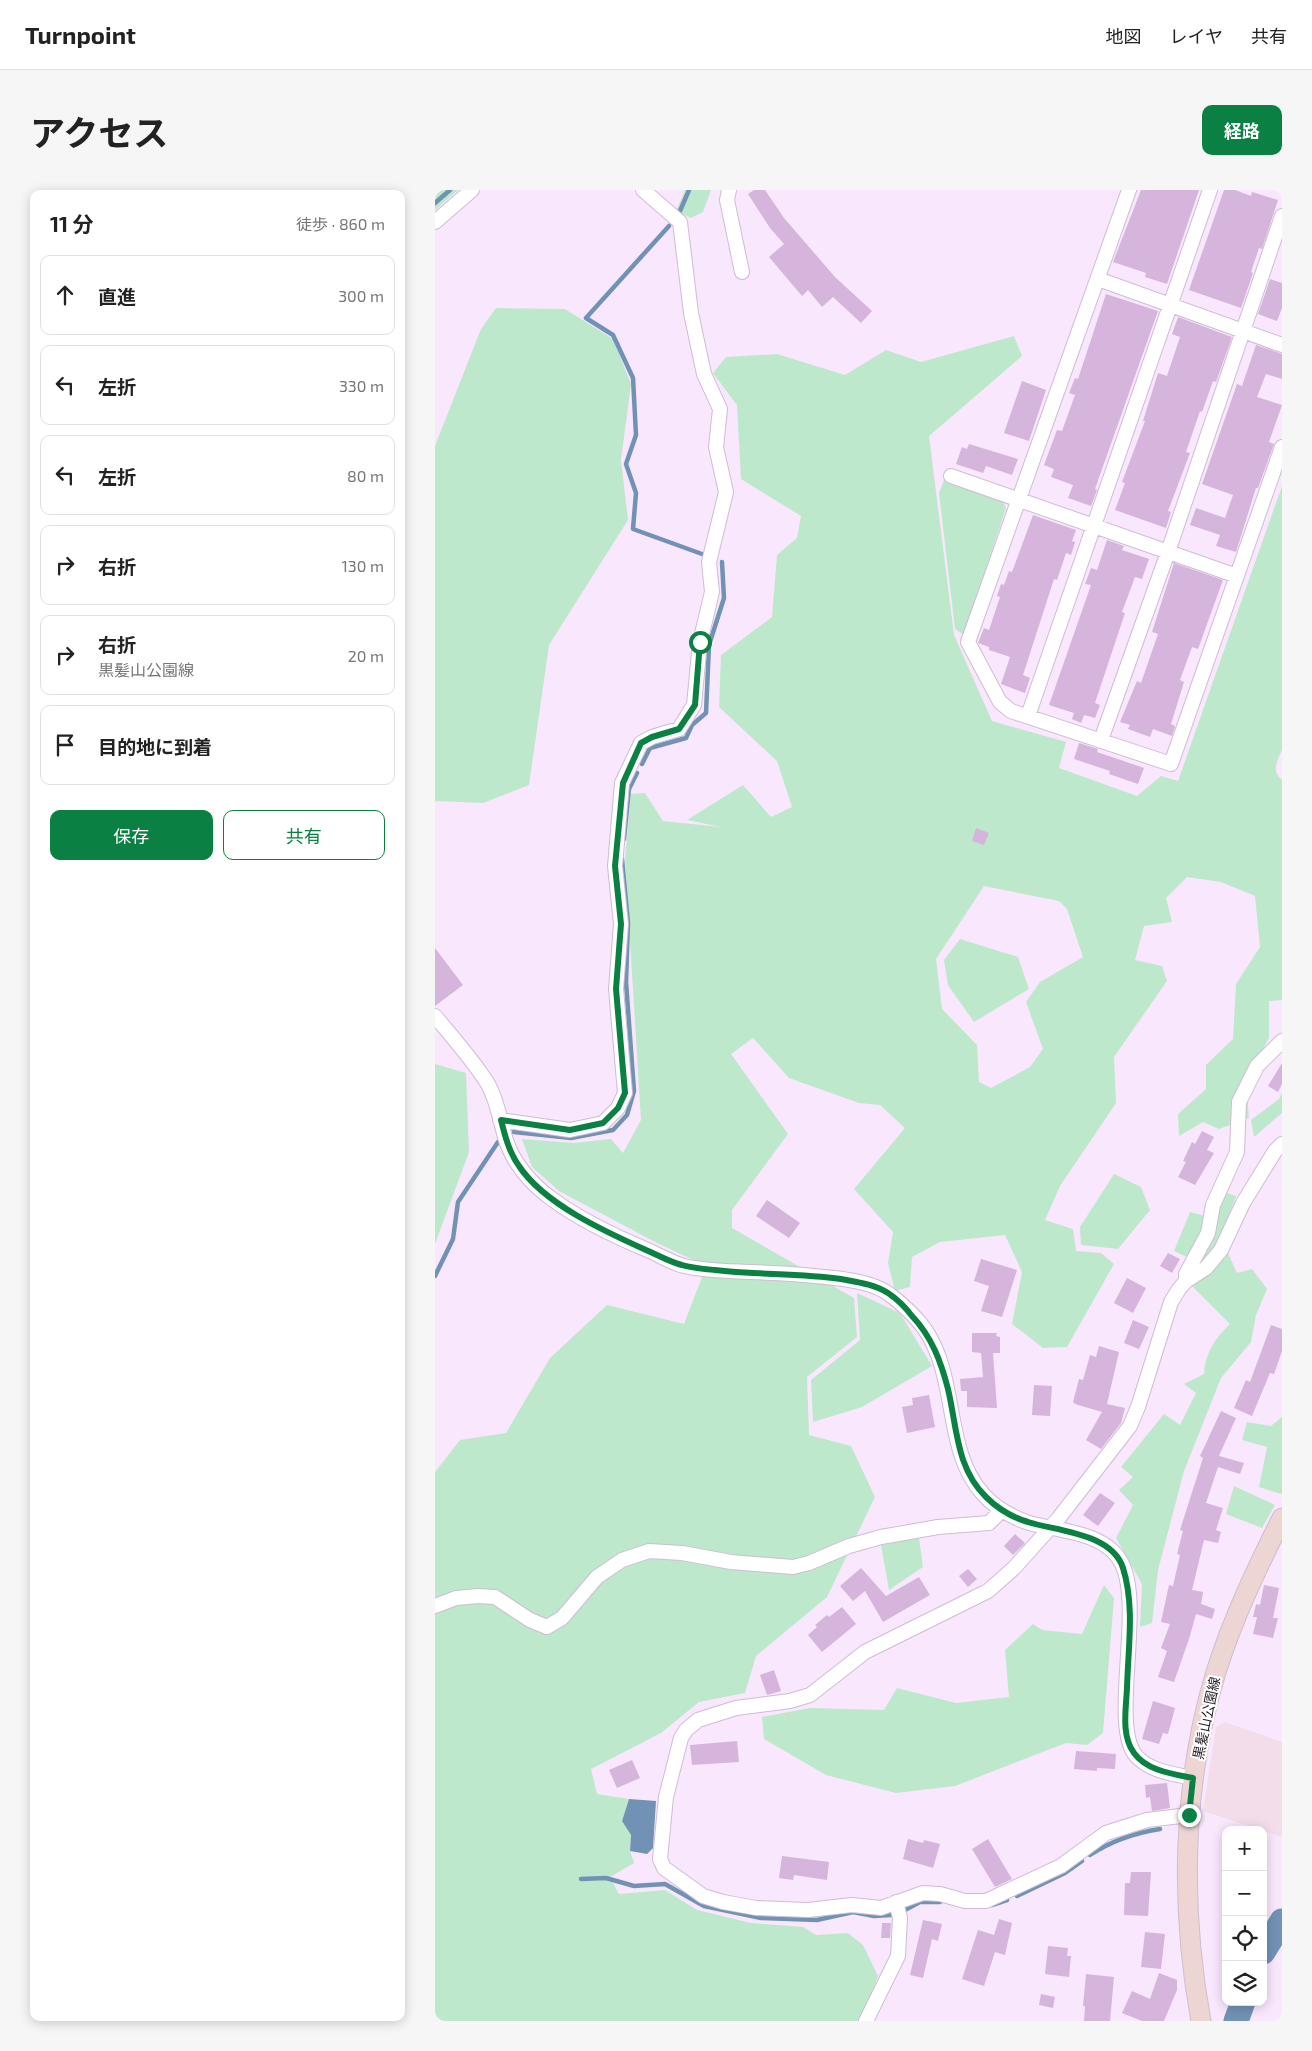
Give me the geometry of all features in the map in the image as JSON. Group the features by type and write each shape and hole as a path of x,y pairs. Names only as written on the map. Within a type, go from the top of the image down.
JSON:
{"main road":[{"name":"黒髪山公園線","path":"1199,2019 1191,1945 1187,1878 1189,1815 1193,1778 1216,1673 1230,1633 1259,1565 1282,1518"}],"street":[{"path":"435,222 472,190"},
{"path":"501,1120 570,1130 603,1123 618,1108 625,1093 616,989 621,924 615,866 623,783 641,743 652,737 679,729 695,705 700,642 712,592 709,562 726,492 716,447 720,409 704,374 693,322 680,222 643,190"},
{"path":"729,190 727,200 742,272"},
{"path":"1129,190 968,642 1000,702 1011,711 1171,764 1282,447"},
{"path":"1028,716 1210,190"},
{"path":"1101,740 1168,552 1282,216"},
{"path":"1098,279 1282,345"},
{"path":"951,476 1237,576"},
{"path":"435,1016 489,1086 506,1141 514,1157 532,1183 552,1199 609,1234 682,1266 717,1270 811,1274 866,1283 888,1293 924,1329 938,1354 948,1389 962,1459 968,1475 983,1494 1001,1511 1027,1522 1087,1535 1106,1547 1121,1561 1128,1582 1130,1610 1125,1722 1128,1743 1135,1755 1145,1764 1159,1771 1193,1778"},
{"path":"1186,1281 1186,1274 1207,1233 1213,1205 1237,1152 1239,1102 1257,1066 1282,1040"},
{"path":"1189,1815 1147,1820 1106,1833 1061,1866 986,1901 965,1901 940,1894 923,1893 881,1908 852,1904 808,1910 756,1908 703,1896 664,1868 660,1859 666,1797 681,1738 686,1730 697,1720 736,1708 790,1701 810,1695 865,1652 987,1590 1014,1568 1050,1527 1129,1426 1141,1399 1171,1302 1186,1281 1206,1268 1221,1250 1243,1203 1275,1151 1282,1144"},
{"path":"435,1606 456,1598 495,1597 530,1620 547,1627 562,1618 597,1577 622,1560 649,1551 682,1553 731,1562 793,1567 809,1563 849,1546 881,1537 938,1527 989,1523 1001,1511"},
{"path":"866,2021 898,1956 901,1918 896,1902"}],"shaded area":[{"path":"1225,1722 1282,1742 1282,1837 1267,1832 1267,1826 1249,1826 1203,1811 1216,1727"}],"green space":[{"path":"435,190 458,190 435,210"},
{"path":"685,190 711,190 703,212 691,218 676,211"},
{"path":"496,308 565,309 613,339 631,384 621,460 628,520 549,645 529,785 483,803 435,801 435,446 481,329"},
{"path":"1014,336 1022,356 929,436 954,635 992,721 1066,742 1059,768 1137,796 1161,776 1178,781 1282,486 1282,750 1276,769 1282,780 1282,1000 1269,1001 1269,1038 1246,1081 1249,1118 1219,1129 1203,1122 1179,1136 1178,1114 1206,1089 1206,1065 1233,1039 1236,984 1260,947 1255,896 1221,882 1187,877 1166,898 1172,922 1144,926 1135,960 1162,966 1167,981 1114,1057 1116,1103 1060,1186 1045,1220 1073,1229 1076,1251 1101,1253 1114,1264 1067,1347 1043,1348 1012,1324 1022,1272 1005,1235 940,1242 912,1257 910,1287 895,1291 888,1263 893,1232 854,1189 905,1128 880,1105 859,1103 789,1078 753,1038 731,1054 788,1134 732,1210 732,1228 854,1298 857,1337 807,1377 809,1435 851,1446 875,1497 827,1597 756,1656 745,1693 699,1702 661,1733 591,1769 597,1794 629,1799 622,1821 631,1835 630,1851 634,1863 610,1877 619,1894 665,1890 697,1910 751,1923 803,1927 816,1935 848,1933 863,1945 878,1976 861,2021 435,2021 435,1472 460,1440 506,1433 550,1358 607,1305 684,1324 702,1277 702,1264 657,1243 559,1191 532,1167 522,1139 574,1143 611,1139 623,1153 641,1120 625,859 631,794 645,793 663,821 721,827 687,820 743,785 771,817 792,807 777,761 719,707 721,655 772,617 777,555 797,538 801,516 741,479 737,405 713,373 726,357 777,354 845,375 886,350 921,362","holes":["984,886 1059,901 1067,909 1083,957 1040,982 1026,1002 1043,1049 1030,1067 991,1088 979,1082 977,1045 942,1009 936,959"]},
{"path":"944,480 1003,501 1006,508 964,635 955,629 939,493"},
{"path":"960,939 1018,957 1029,989 974,1022 948,985 944,960"},
{"path":"435,1064 466,1073 469,1152 435,1244"},
{"path":"1282,1093 1282,1113 1254,1137 1251,1120 1279,1099"},
{"path":"1114,1174 1141,1187 1150,1210 1118,1249 1081,1245 1080,1227"},
{"path":"1224,1192 1236,1196 1216,1250 1207,1261 1199,1257 1213,1234"},
{"path":"1190,1212 1205,1216 1203,1230 1189,1258 1174,1251"},
{"path":"1228,1253 1237,1273 1252,1269 1267,1289 1256,1315 1251,1342 1221,1378 1184,1471 1158,1570 1152,1623 1140,1627 1142,1584 1116,1538 1133,1505 1119,1490 1133,1477 1121,1467 1164,1414 1180,1425 1196,1393 1184,1384 1204,1374 1206,1359 1212,1346 1230,1324 1191,1285 1211,1273"},
{"path":"857,1293 900,1313 932,1366 862,1407 813,1422 811,1380 860,1340"},
{"path":"1282,1417 1281,1494 1259,1487 1267,1447 1242,1440 1247,1422 1271,1426"},
{"path":"1234,1486 1275,1505 1262,1528 1226,1514"},
{"path":"919,1538 923,1567 889,1590 881,1545"},
{"path":"1104,1585 1114,1598 1103,1733 1087,1745 1066,1743 955,1786 896,1793 826,1775 764,1739 762,1717 810,1708 884,1710 897,1688 956,1703 1009,1697 1005,1650 1033,1624 1042,1630 1082,1634"}],"water":[{"path":"629,1799 656,1801 653,1848 647,1854 630,1851 631,1835 622,1821"}],"building":[{"path":"754,190 765,190 784,218 835,277 872,311 861,323 833,297 822,307 808,290 802,296 769,257 784,244 770,228 748,194"},
{"path":"1141,190 1199,190 1167,284 1145,277 1146,273 1113,262"},
{"path":"1224,190 1235,190 1251,196 1252,192 1278,200 1262,249 1259,248 1241,308 1189,290"},
{"path":"1270,279 1282,283 1282,308 1277,321 1258,314"},
{"path":"1106,294 1158,311 1095,489 1097,490 1091,506 1068,498 1073,485 1051,477 1054,469 1044,465 1057,430 1062,431 1075,395 1069,393 1075,378 1078,379"},
{"path":"1178,317 1232,337 1216,382 1213,381 1202,412 1200,411 1186,452 1190,453 1168,511 1171,512 1166,528 1115,510 1125,483 1122,482 1145,421 1143,421 1158,373 1167,376 1180,337 1172,334"},
{"path":"1256,345 1282,354 1282,379 1266,374 1257,397 1282,405 1269,442 1274,444 1258,488 1256,488 1236,552 1216,546 1220,535 1190,525 1196,508 1225,518 1233,495 1202,484 1237,384 1242,386"},
{"path":"1022,381 1046,390 1029,441 1004,433"},
{"path":"969,444 1018,459 1012,475 986,466 983,473 956,464 962,447 967,449"},
{"path":"1033,515 1076,530 1072,541 1075,542 1071,555 1066,553 1057,580 1054,579 1023,675 1030,678 1025,693 1001,684 1010,657 989,650 989,647 978,643 984,628 989,630 1000,597 997,596 1001,584 1004,585 1009,571 1012,572"},
{"path":"1107,540 1124,546 1122,550 1149,559 1142,579 1135,577 1122,612 1125,613 1095,703 1100,705 1095,718 1084,715 1081,723 1072,719 1074,713 1049,705 1091,585 1085,584 1091,568 1097,570"},
{"path":"1174,563 1223,580 1198,649 1192,647 1180,680 1184,682 1171,724 1175,726 1172,736 1153,729 1150,737 1128,729 1130,725 1120,722 1137,681 1141,683 1158,634 1152,632"},
{"path":"1079,743 1098,749 1097,752 1144,768 1138,784 1109,774 1110,771 1074,759"},
{"path":"976,828 989,833 984,845 972,841"},
{"path":"435,948 463,985 435,1006"},
{"path":"1282,1063 1282,1084 1278,1092 1268,1086"},
{"path":"1202,1131 1214,1137 1207,1150 1214,1153 1195,1185 1178,1177 1186,1162 1183,1161 1192,1142 1195,1144"},
{"path":"767,1200 800,1223 789,1238 756,1216"},
{"path":"1168,1253 1180,1259 1172,1273 1160,1266"},
{"path":"981,1259 1017,1270 1002,1317 981,1311 989,1286 974,1281"},
{"path":"1127,1278 1146,1288 1133,1313 1114,1303"},
{"path":"1133,1320 1149,1327 1139,1349 1124,1343"},
{"path":"1271,1325 1282,1329 1282,1351 1274,1374 1270,1373 1252,1416 1234,1408 1246,1380 1250,1382"},
{"path":"972,1333 997,1333 996,1336 1000,1337 1000,1353 993,1353 997,1408 967,1407 967,1391 961,1391 960,1379 983,1377 981,1353 972,1352"},
{"path":"1099,1346 1119,1352 1107,1404 1125,1408 1121,1423 1101,1449 1086,1440 1102,1412 1073,1402 1079,1379 1083,1380 1090,1355 1096,1357"},
{"path":"1034,1385 1052,1386 1050,1416 1032,1415"},
{"path":"929,1395 935,1427 907,1433 902,1407 913,1405 912,1398"},
{"path":"1221,1411 1236,1418 1219,1456 1244,1463 1240,1474 1218,1467 1206,1503 1223,1508 1216,1530 1221,1532 1218,1543 1204,1540 1192,1590 1203,1592 1201,1604 1215,1609 1212,1619 1196,1614 1174,1682 1158,1677 1167,1651 1161,1648 1170,1624 1161,1622 1169,1585 1173,1586 1180,1555 1177,1554 1183,1531 1180,1530 1203,1458 1200,1456"},
{"path":"1100,1493 1115,1503 1098,1526 1083,1515"},
{"path":"1015,1534 1025,1543 1013,1555 1004,1546"},
{"path":"861,1568 886,1596 919,1577 930,1595 883,1622 865,1591 853,1601 840,1586"},
{"path":"968,1569 977,1579 968,1587 959,1576"},
{"path":"1264,1585 1279,1588 1273,1618 1278,1618 1273,1638 1253,1634 1257,1617 1253,1617 1256,1604 1260,1605"},
{"path":"842,1607 856,1624 822,1652 808,1635 817,1627 815,1625 827,1615 829,1617"},
{"path":"774,1670 781,1691 767,1695 760,1675"},
{"path":"1153,1701 1175,1708 1168,1734 1163,1733 1159,1744 1142,1739"},
{"path":"737,1741 739,1762 692,1765 690,1745"},
{"path":"1076,1751 1116,1754 1115,1769 1097,1768 1097,1771 1074,1769"},
{"path":"632,1760 640,1778 617,1788 609,1770"},
{"path":"1167,1783 1170,1808 1152,1811 1150,1797 1146,1798 1145,1785"},
{"path":"908,1839 923,1843 924,1840 940,1844 933,1868 903,1859"},
{"path":"988,1839 1012,1879 995,1887 972,1849"},
{"path":"782,1856 829,1862 827,1880 794,1875 793,1880 779,1878"},
{"path":"1131,1872 1151,1872 1148,1916 1124,1915 1125,1883 1130,1883"},
{"path":"999,1919 1012,1923 1005,1955 995,1952 984,1986 962,1979 978,1930 994,1935"},
{"path":"923,1920 942,1924 938,1941 932,1939 923,1978 910,1975"},
{"path":"882,1923 891,1923 890,1938 881,1938"},
{"path":"1145,1932 1165,1934 1161,1969 1141,1967"},
{"path":"1048,1946 1068,1948 1067,1956 1071,1956 1069,1977 1045,1974"},
{"path":"1159,1973 1177,1980 1177,1990 1164,2021 1142,2021 1122,2013 1132,1991 1150,1999"},
{"path":"1086,1974 1114,1977 1110,2021 1084,2021 1085,2006 1083,2006"},
{"path":"1041,1994 1055,1997 1053,2008 1039,2005"}],"waterway":[{"path":"435,203 450,190"},
{"path":"680,211 689,190"},
{"path":"669,226 586,318 613,335 633,378 636,435 626,464 636,493 633,529 702,554"},
{"path":"642,764 650,748 686,738 692,725 706,713 709,645 724,598 722,562"},
{"path":"624,839 629,789 637,773"},
{"path":"514,1132 571,1138 613,1130 627,1115 634,1091 626,982 628,923 622,859"},
{"path":"435,1276 453,1239 458,1202 498,1142"},
{"path":"1090,1855 1123,1838 1160,1829"},
{"path":"1017,1896 1065,1873 1082,1861"},
{"path":"581,1879 606,1878 634,1886 665,1884 704,1906 761,1918 817,1920 853,1912 874,1916 891,1915"},
{"path":"992,1905 1007,1900"},
{"path":"905,1910 920,1902 940,1902"},
{"path":"1267,1945 1282,1921"},
{"path":"1236,2021 1242,2006"}],"route":[{"path":"700,642 695,705 679,729 652,737 641,743 623,783 615,866 621,924 616,989 625,1093 618,1108 603,1123 570,1130 501,1120 506,1141 518,1166 532,1183 552,1199 609,1234 682,1266 717,1270 811,1274 866,1283 888,1293 909,1312 924,1329 938,1354 948,1389 962,1459 968,1475 983,1494 1001,1511 1027,1522 1087,1535 1106,1547 1121,1561 1128,1582 1130,1610 1125,1722 1128,1743 1135,1755 1145,1764 1159,1771 1193,1778 1189,1815"}]}
